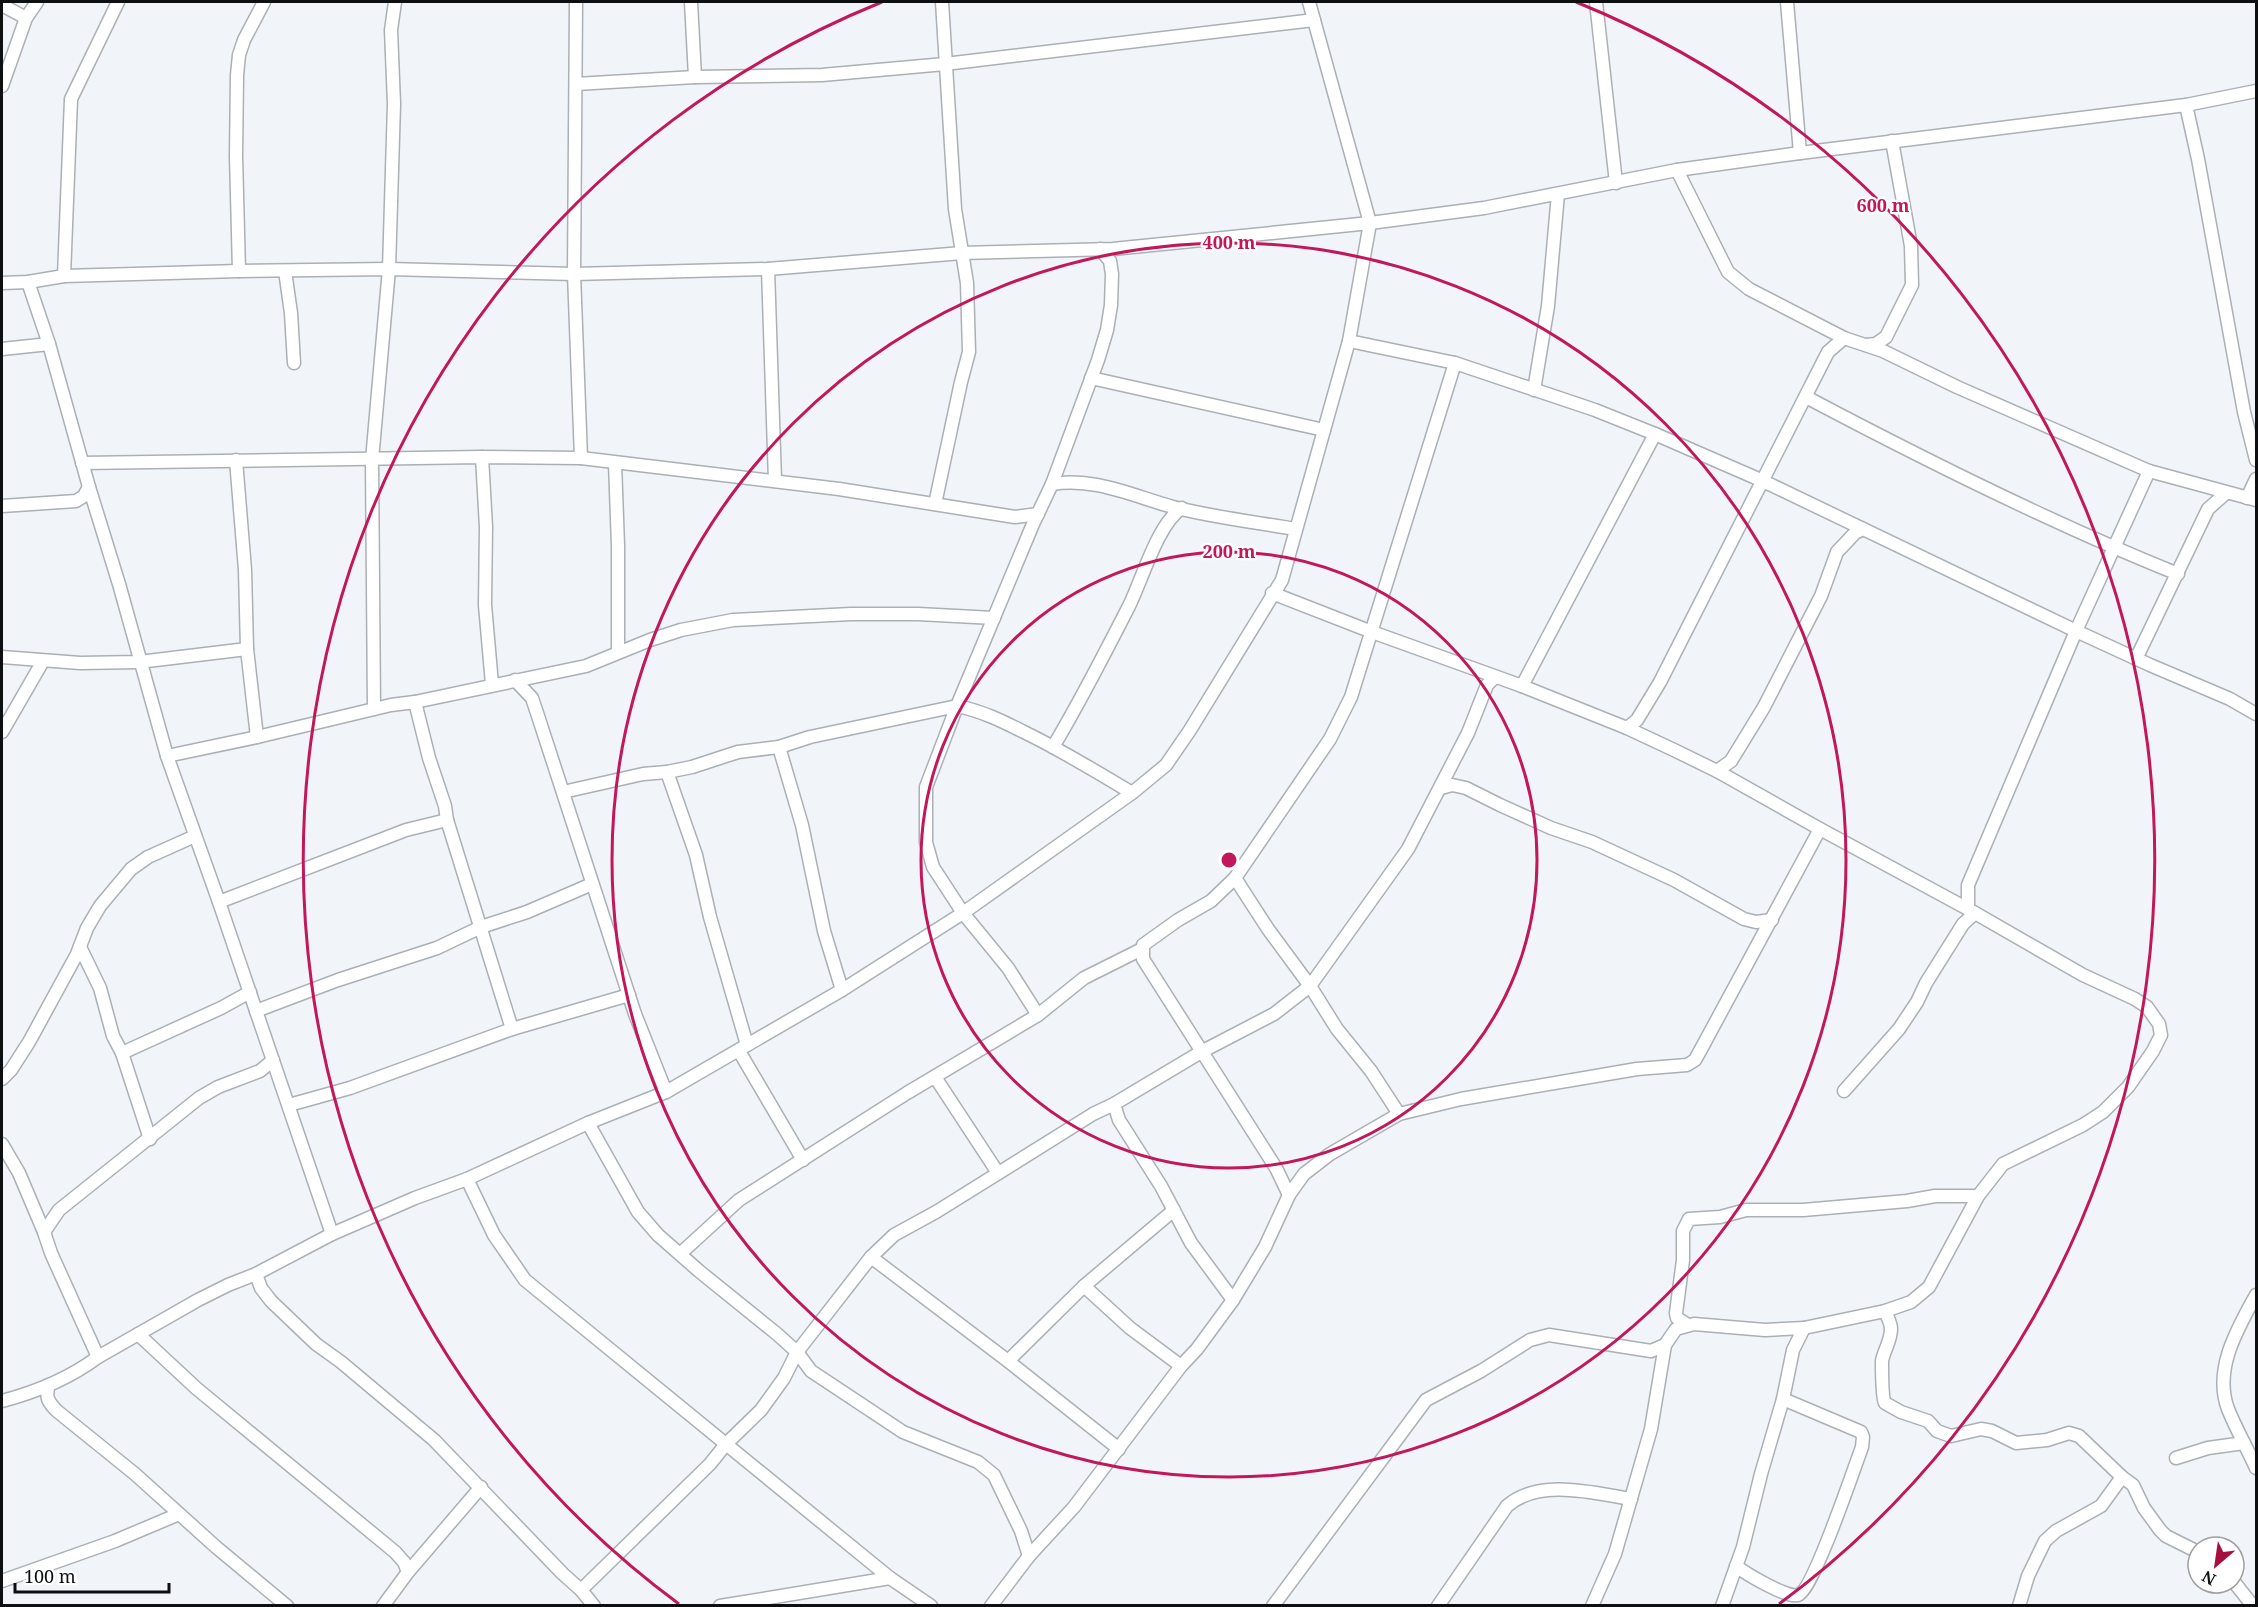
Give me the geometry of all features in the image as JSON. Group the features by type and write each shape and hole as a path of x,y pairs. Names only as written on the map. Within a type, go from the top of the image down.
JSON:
{"street":[{"path":"2,86 5,62 36,2"},
{"path":"64,276 71,99 116,2"},
{"path":"240,271 236,156 237,75 239,55 244,40 264,2"},
{"path":"374,709 372,460 389,269 394,104 391,30 395,2"},
{"path":"576,2 574,274 581,458"},
{"path":"691,2 695,77"},
{"path":"935,504 969,352 967,283 955,209 942,2"},
{"path":"2,1401 27,1394 49,1384 208,1295 256,1274 332,1234 415,1198 467,1179 588,1123 666,1092 842,990 963,913 1132,793 1166,765 1282,580 1349,341 1370,223 1309,2"},
{"path":"1596,2 1616,183"},
{"path":"1786,2 1800,153"},
{"path":"2,4 26,18"},
{"path":"576,84 695,77 822,75 945,64 1314,20"},
{"path":"2,283 28,282 64,276 240,271 389,269 574,274 768,269 962,253 1100,249 1370,223 1484,208 1677,170 2186,105 2256,90"},
{"path":"2186,105 2244,412 2256,459"},
{"path":"1861,346 1882,342 1912,285 1911,246 1892,141"},
{"path":"1677,170 1728,272 1749,289 1861,346 1883,351 1957,387 2149,471 2252,499 2256,479"},
{"path":"1534,390 1548,306 1558,194"},
{"path":"1038,1015 1008,968 963,913 933,867 926,842 926,787 957,706 1052,484 1107,330 1111,305 1110,261 1100,249"},
{"path":"768,269 776,482"},
{"path":"285,271 291,313 294,363"},
{"path":"28,282 49,344 88,487 119,584 166,756 219,902 332,1234"},
{"path":"1627,728 1637,720 1660,682 1828,352 1844,338"},
{"path":"1349,341 1455,363 1595,410 1655,434 1763,481 2076,631 2230,699 2256,714"},
{"path":"2,349 49,344"},
{"path":"1289,1195 1276,1168 1143,959 1142,949 1143,945 1156,934 1211,901 1235,878 1330,739 1352,697 1455,363"},
{"path":"1091,378 1324,430"},
{"path":"1806,397 2000,495 2114,548 2178,574"},
{"path":"1522,686 1655,434"},
{"path":"82,463 482,457 581,458 888,496 1015,517 1038,514"},
{"path":"482,457 486,527 485,604 492,684"},
{"path":"236,460 247,649 257,737"},
{"path":"615,463 618,652"},
{"path":"1844,1091 1899,1029 1972,911 1968,885 2076,631 2149,471"},
{"path":"1052,484 1076,481 1103,486 1182,508 1295,530"},
{"path":"2,506 76,501 84,496 88,487"},
{"path":"2136,659 2208,508 2226,493"},
{"path":"1053,747 1129,606 1164,526 1173,514 1182,508"},
{"path":"1717,771 1731,761 1764,707 1821,596 1837,552 1855,532 1863,529"},
{"path":"1272,593 1522,686 1627,728 1717,771 1972,911 2083,975 2135,999 2154,1015 2159,1024 2161,1035 2153,1051 2128,1087 2103,1112 2083,1125 2003,1164 1977,1196 1929,1287 1911,1302 1885,1311 1804,1328 1765,1330 1703,1324 1676,1329 1665,1345 1651,1429 1615,1554 1592,1605"},
{"path":"166,756 374,709 586,666 681,630 733,620 851,614 918,614 994,618"},
{"path":"2,657 42,662 139,663 247,649"},
{"path":"2,732 42,662"},
{"path":"581,1590 710,1464 726,1444 761,1410 784,1378 797,1352 871,1257 894,1235 936,1212 1094,1114 1201,1052 1274,1014 1310,986 1408,849 1468,733 1487,685 1495,677"},
{"path":"515,680 532,698 629,995 666,1092"},
{"path":"415,702 429,758 446,806 447,820 512,1029"},
{"path":"563,792 644,774 692,767 738,752 779,747 810,738 957,706 976,710 1053,747 1132,793"},
{"path":"779,747 802,825 824,931 842,990"},
{"path":"667,772 696,855 743,1048 803,1160"},
{"path":"1441,788 1452,785 1466,788 1551,828 1592,842 1674,880 1744,919 1756,922 1772,920"},
{"path":"219,902 406,830 447,820"},
{"path":"991,1605 1029,1556 1074,1507 1181,1366 1197,1349 1233,1299 1264,1247 1289,1195 1304,1174 1330,1154 1399,1114 1461,1099 1637,1069 1687,1065 1695,1060 1820,829"},
{"path":"2,1079 11,1070 29,1042 100,906 131,869 148,857 195,836"},
{"path":"1235,878 1337,1029 1371,1071 1399,1114"},
{"path":"256,1011 338,980 437,948 481,927 527,912 592,884"},
{"path":"80,947 100,988 113,1036 122,1053 150,1139"},
{"path":"680,1254 739,1200 1038,1015 1084,978 1142,949"},
{"path":"122,1053 221,1008 250,992"},
{"path":"288,1106 350,1088 512,1029 629,995"},
{"path":"44,1232 59,1210 200,1098 218,1087 260,1071 273,1060"},
{"path":"935,1077 998,1173"},
{"path":"1114,1104 1119,1120 1148,1164 1191,1244 1233,1299"},
{"path":"588,1123 638,1212 658,1235 797,1352 811,1371 884,1420 928,1443 978,1462 994,1475 1021,1531 1029,1556"},
{"path":"2,1143 19,1173 51,1253 98,1357"},
{"path":"467,1179 494,1235 525,1281 890,1578 931,1605"},
{"path":"1688,1325 1677,1318 1676,1312 1683,1260 1683,1231 1689,1220 1720,1217 1746,1210 1803,1210 1906,1201 1935,1196 1977,1196"},
{"path":"1008,1361 1084,1286 1174,1210"},
{"path":"871,1257 1119,1449"},
{"path":"256,1274 261,1288 271,1301 316,1344 341,1362 434,1440 594,1605"},
{"path":"243,1279 261,1288"},
{"path":"1084,1286 1130,1328 1181,1366"},
{"path":"2256,1295 2239,1327 2226,1360 2225,1392 2227,1407 2256,1468"},
{"path":"1885,1311 1891,1327 1890,1342 1883,1359 1881,1394 1885,1403 1928,1420 1937,1431 1951,1436 1981,1429 1992,1431 2016,1443 2048,1440 2069,1433 2079,1436 2122,1478 2133,1485 2144,1508 2160,1530 2166,1536 2186,1546"},
{"path":"1722,1605 1736,1566 1783,1399 1793,1350 1804,1328"},
{"path":"138,1334 196,1388 395,1552 404,1562 408,1572"},
{"path":"1273,1605 1426,1400 1481,1371 1530,1340 1549,1335 1600,1341 1651,1351 1665,1345"},
{"path":"49,1384 46,1396 49,1403"},
{"path":"27,1394 49,1403 286,1605"},
{"path":"1736,1566 1743,1572 1793,1596 1803,1592 1811,1581 1824,1550 1862,1448 1861,1432 1783,1399"},
{"path":"2176,1458 2208,1448 2244,1443"},
{"path":"2019,1605 2028,1576 2045,1541 2056,1531 2101,1506 2122,1478"},
{"path":"383,1605 408,1572 481,1487"},
{"path":"1438,1605 1507,1506 1515,1499 1552,1490 1580,1491 1631,1499"},
{"path":"2,1581 115,1541 179,1514"},
{"path":"863,1581 874,1565"},
{"path":"720,1605 890,1578"}]}
